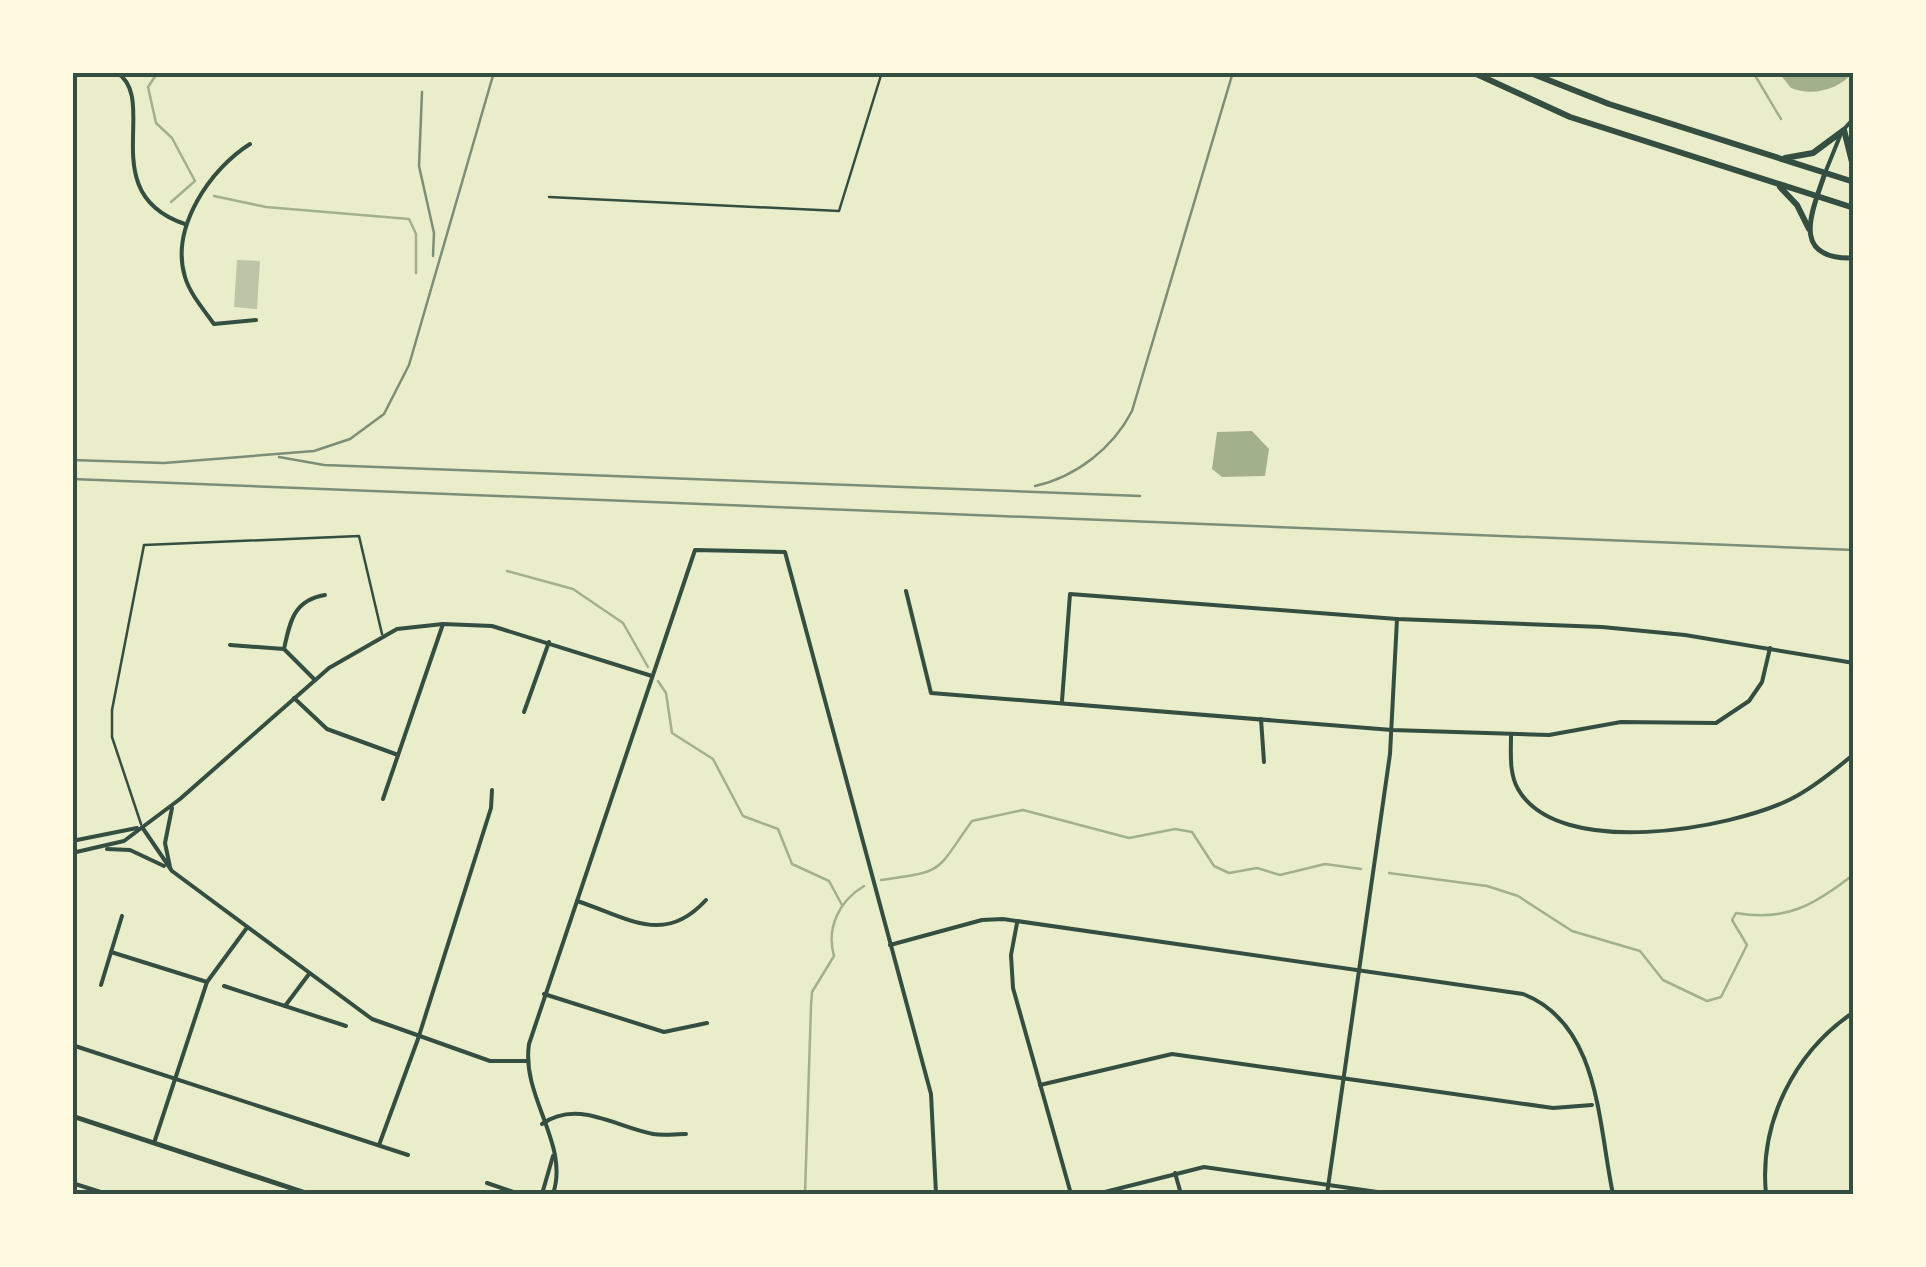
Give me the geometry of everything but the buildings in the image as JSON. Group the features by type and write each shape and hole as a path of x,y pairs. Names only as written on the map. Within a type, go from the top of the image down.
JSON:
{"main road":[{"path":"1472,72 1570,118 1854,208"},
{"path":"1528,72 1609,104 1854,182"},
{"path":"1780,158 1813,153 1844,130 1854,170"},
{"path":"1776,183 1797,205 1809,230"}],"street":[{"path":"116,72 130,90 134,163 143,196 158,212 185,224"},
{"path":"1854,118 1844,130 1826,173 1809,230 1822,253 1854,258"},
{"path":"250,144 220,169 185,224 184,276 214,324 256,320"},
{"path":"552,1194 557,1180 554,1151 542,1124 526,1061 544,994 695,550 785,552 934,1109 936,1194"},
{"path":"906,591 931,693 1392,730 1511,736 1621,722 1716,723 1750,701 1762,682 1770,648"},
{"path":"1062,704 1070,594 1397,618 1602,627 1854,663"},
{"path":"284,648 296,610 306,600 325,595"},
{"path":"1327,1194 1392,730 1397,618"},
{"path":"72,853 116,845 142,827 175,803 315,680 383,635 443,624 492,626 652,676"},
{"path":"383,799 443,624"},
{"path":"524,712 549,642"},
{"path":"230,645 284,648 315,680"},
{"path":"294,698 327,729 399,755"},
{"path":"1262,719 1264,762"},
{"path":"1511,736 1512,777 1538,812 1558,821 1613,833 1652,834 1750,813 1792,799 1854,754"},
{"path":"379,1145 418,1039 491,808 492,790"},
{"path":"172,871 164,843 175,803"},
{"path":"72,841 142,827"},
{"path":"142,827 172,871"},
{"path":"98,849 130,850 172,871 372,1019 418,1039 490,1062 526,1061"},
{"path":"577,901 661,927 680,924 706,900"},
{"path":"101,984 122,916"},
{"path":"890,945 982,920 1017,920 1507,990 1545,1005 1575,1034 1613,1194"},
{"path":"1017,920 1011,955 1013,988 1071,1194"},
{"path":"154,1143 207,982 247,928"},
{"path":"111,952 207,982"},
{"path":"285,1006 309,974"},
{"path":"224,986 346,1026"},
{"path":"544,994 664,1032 707,1023"},
{"path":"1766,1194 1764,1160 1778,1103 1816,1044 1854,1012"},
{"path":"1847,1016 1854,1023"},
{"path":"72,1046 408,1155"},
{"path":"1040,1086 1163,1054 1553,1108 1594,1105"},
{"path":"542,1124 552,1117 577,1113 654,1134 686,1134"},
{"path":"72,1116 309,1194"},
{"path":"542,1194 554,1151"},
{"path":"1097,1194 1204,1167 1392,1194"},
{"path":"1175,1173 1181,1194"},
{"path":"72,1183 87,1192 107,1194"},
{"path":"487,1183 520,1194"}],"lane":[{"path":"549,197 839,211 882,72"},
{"path":"142,827 112,737 112,710 144,546 359,536 383,635"}],"shaded area":[{"path":"1853,72 1833,87 1808,92 1791,88 1779,73"},
{"path":"1252,431 1269,449 1265,476 1222,477 1212,469 1217,432"}],"waterway":[{"path":"158,72 148,87 156,123 172,138 195,181 171,202"},
{"path":"1753,72 1781,119"},
{"path":"214,196 266,207 409,219 416,234 416,273"},
{"path":"507,571 573,589 623,623 648,667"},
{"path":"658,681 666,693 672,733 713,759 743,816 778,829 792,864 829,881 842,905"},
{"path":"881,880 929,871 944,860 972,821 1023,810 1129,838 1175,829 1192,832 1214,866 1229,873 1257,868 1280,875 1325,864 1361,869"},
{"path":"1389,873 1487,886 1518,896 1572,931 1640,951 1663,980 1707,1001 1721,997 1747,945 1732,920 1736,913 1770,915 1799,909 1854,874"},
{"path":"805,1194 812,992 834,956 833,926 841,907 864,886"}],"railway":[{"path":"72,460 164,463 314,451 350,439 384,414 409,365 494,72"},
{"path":"1035,486 1065,476 1092,459 1115,437 1132,411 1233,72"},
{"path":"422,92 419,166 434,233 433,256"},
{"path":"279,457 324,465 1140,496"},
{"path":"72,479 1854,550"}]}
